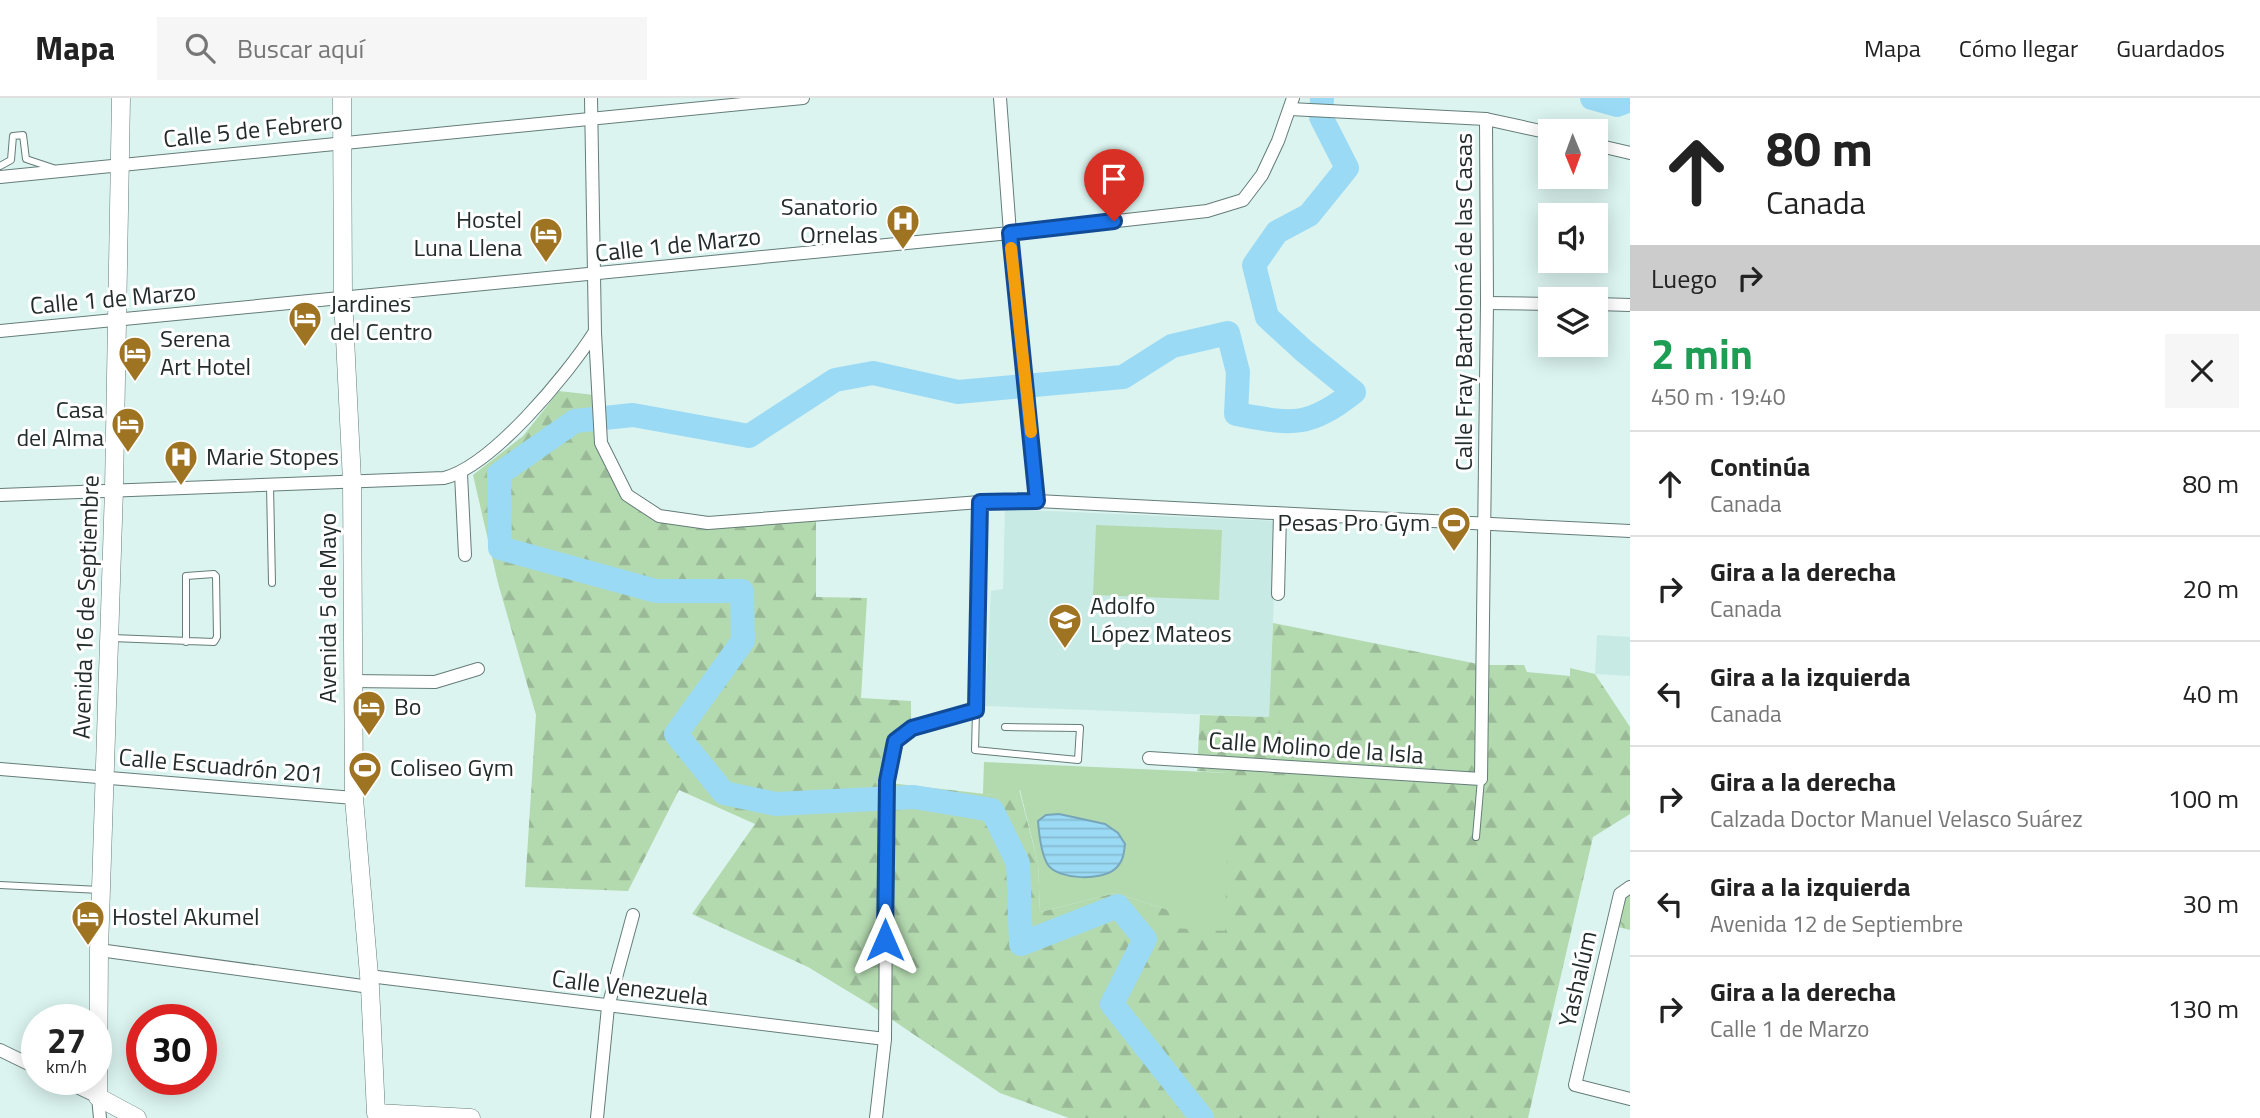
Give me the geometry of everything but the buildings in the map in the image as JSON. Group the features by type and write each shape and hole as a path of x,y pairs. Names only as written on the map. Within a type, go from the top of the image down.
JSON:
{"main road":[{"name":"Avenida 16 de Septiembre","path":"99,1097 99,950 114,489 121,98"},
{"name":"Avenida 5 de Mayo","path":"342,98 343,297 352,481 354,798 370,982 376,1116"},
{"path":"99,1097 137,1118"},
{"path":"376,1116 471,1118"}],"street":[{"path":"591,98 594,333 601,443 626,495 659,516 708,523 980,502 1037,501 1630,531"},
{"name":"Calle 5 de Febrero","path":"0,177 341,142 592,121 803,98"},
{"path":"1000,98 1010,233 1037,501"},
{"path":"1291,104 1306,111 1486,119 1538,130"},
{"name":"Calle 1 de Marzo","path":"0,331 594,275 1207,211 1243,201 1262,175 1291,104"},
{"name":"Calle Fray Bartolomé de las Casas","path":"1481,779 1488,303 1486,119"},
{"path":"1608,148 1630,153"},
{"path":"1488,303 1538,304"},
{"path":"1608,304 1630,305"},
{"path":"0,495 114,489 270,486 444,478 461,474 522,422 566,375 594,333"},
{"path":"461,474 465,555"},
{"path":"876,1118 886,1039 887,781 895,741 912,728 976,710 980,502"},
{"path":"1278,594 1280,514"},
{"path":"352,681 435,682 478,669"},
{"name":"Calle Molino de la Isla","path":"1149,758 1481,779"},
{"name":"Calle Escuadrón 201","path":"0,769 354,798"},
{"name":"Yashalúm","path":"1630,887 1620,894 1575,1085 1630,1099"},
{"path":"597,1118 608,1007 633,915"},
{"name":"Calle Venezuela","path":"99,950 886,1039"},
{"path":"0,1050 21,1060"},
{"path":"95,1095 99,1097"},
{"name":"Avenida 16 de Septiembre","path":"99,1097 100,1118"}],"lane":[{"path":"0,166 11,160 13,136 23,135 26,159 61,171"},
{"path":"270,486 272,583"},
{"path":"110,638 186,642 214,642 217,637 214,574 186,576 186,642"},
{"path":"976,710 975,750 1078,760 1080,728 1005,727"},
{"path":"1476,836 1481,779"},
{"path":"0,885 102,890"}],"shaded area":[{"path":"1005,509 1277,521 1269,717 985,706 991,591 1003,589"},
{"path":"1597,635 1630,637 1630,676 1595,674"}],"green space":[{"path":"559,391 594,395 597,445 608,473 624,497 657,519 816,515 816,597 867,598 861,698 911,701 911,724 881,782 994,795 1019,789 1038,863 1040,912 1115,893 1169,910 1229,773 1197,771 1200,715 1269,717 1273,623 1483,665 1524,665 1527,672 1570,676 1570,668 1595,674 1630,727 1630,814 1593,837 1528,1118 1069,1118 1000,1093 869,1004 808,967 692,914 755,824 679,790 628,891 525,887 536,715 498,583 473,475 523,436"},
{"path":"1096,525 1222,530 1219,600 1093,595"},
{"path":"984,762 1229,773 1225,931 1172,928 1169,910 1115,893 1040,912 1038,863 1020,790 994,795 983,794"},
{"path":"1630,891 1630,930 1618,927 1622,896"}],"water":[{"path":"1059,814 1105,824 1118,833 1125,844 1123,858 1118,866 1109,873 1091,877 1070,876 1053,870 1044,855 1038,821 1046,815"}],"waterway":[{"path":"1202,1118 1112,1004 1145,939 1118,906 1021,944 1018,863 992,810 914,797 776,804 724,793 676,734 743,641 742,591 656,591 500,548 499,474 575,421 633,415 749,436 835,380 873,373 958,392 1123,377 1172,346 1228,333 1238,372 1236,414 1286,421 1311,418 1354,392 1267,317 1254,265 1277,232 1309,215 1347,168 1321,117 1322,98"},
{"path":"1592,98 1617,105 1630,100"}],"slow traffic":[{"path":"1011,248 1031,432"}],"place":[{"name":"Sanatorio Ornelas","path":"903,251"},
{"name":"Hostel Luna Llena","path":"546,264"},
{"name":"Jardines del Centro","path":"305,348"},
{"name":"Serena Art Hotel","path":"135,383"},
{"name":"Casa del Alma","path":"128,454"},
{"name":"Marie Stopes","path":"181,487"},
{"name":"Pesas Pro Gym","path":"1454,553"},
{"name":"Adolfo López Mateos","path":"1065,650"},
{"name":"Bo","path":"369,737"},
{"name":"Coliseo Gym","path":"365,798"},
{"name":"Hostel Akumel","path":"88,947"}],"route":[{"path":"885,940 887,781 895,741 912,728 976,710 975,646 980,502 1037,501 1010,233 1114,221"}]}
